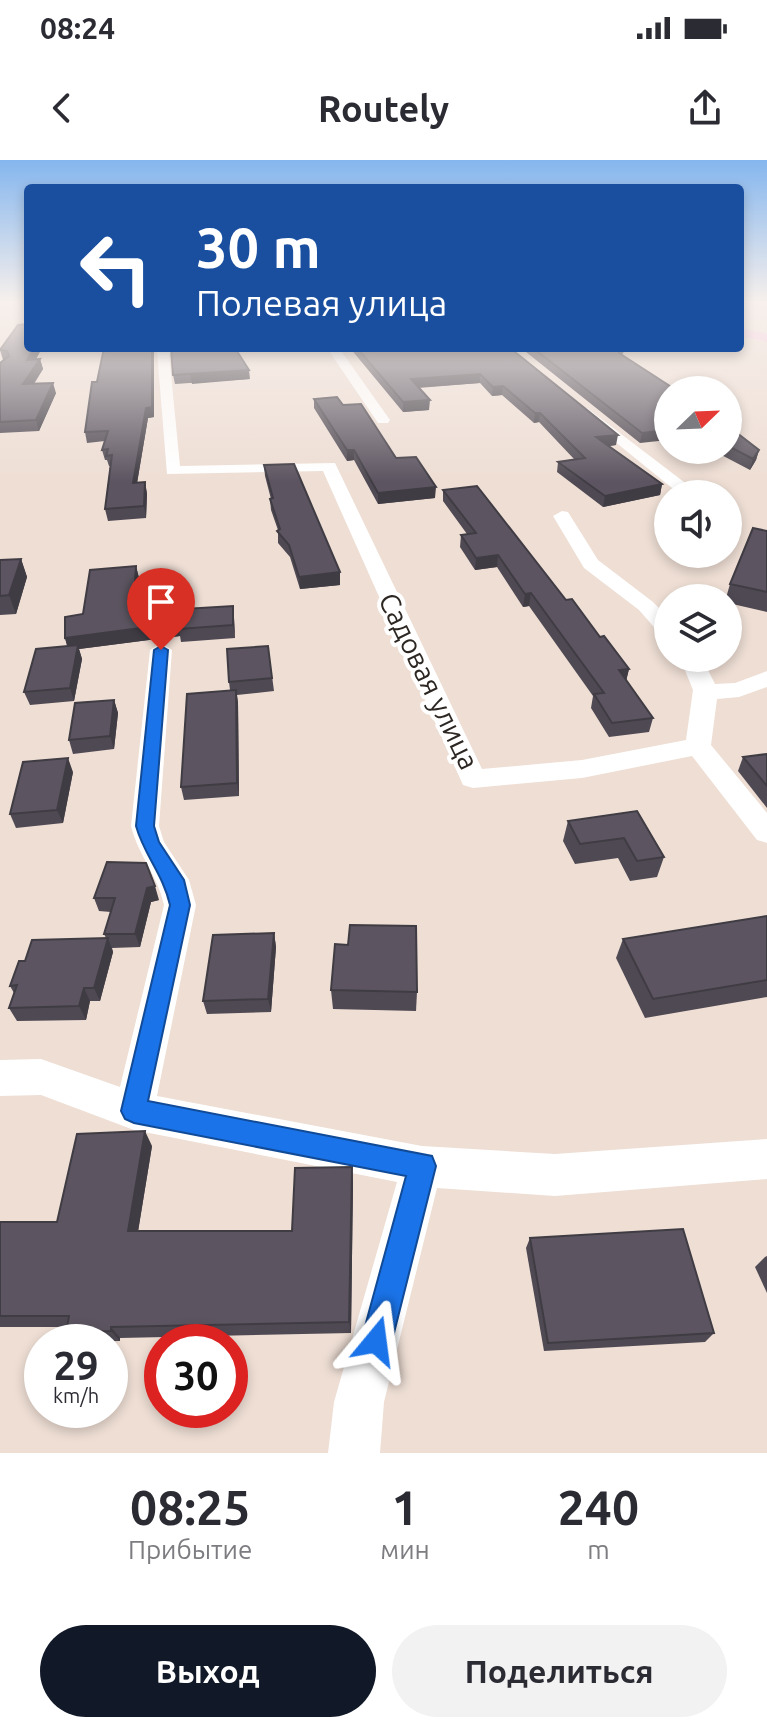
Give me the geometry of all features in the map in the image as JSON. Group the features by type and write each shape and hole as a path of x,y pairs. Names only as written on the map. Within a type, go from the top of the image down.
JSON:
{"street":[{"name":"Садовая улица","path":"164,361 173,471 329,466 473,779 582,769 698,746"},
{"path":"342,361 383,420"},
{"path":"569,397 672,480"},
{"path":"562,516 591,564 654,614"},
{"path":"134,1111 180,905 174,880 150,844 145,826 161,650"},
{"path":"701,672 707,692 698,746 767,833"},
{"path":"707,692 739,690 767,678"},
{"path":"0,1078 41,1077 134,1111 422,1166 555,1175 767,1159"},
{"path":"354,1453 359,1402 422,1166"}],"building":[{"path":"38,361 23,384 53,383 36,420 0,422 0,363"},
{"path":"101,361 152,361 152,407 146,408 133,483 145,482 144,506 105,509 112,455 106,456 108,449 102,450 108,431 85,432 92,382 97,382"},
{"path":"172,361 243,361 249,370 173,375"},
{"path":"368,361 527,361 618,435 596,437 656,480 654,486 605,496 558,462 585,458 540,413 535,413 503,386 493,387 480,374 411,379 430,400 403,402"},
{"path":"550,361 632,361 654,376 654,432 642,433"},
{"path":"337,397 343,405 361,404 396,458 416,457 436,487 378,493 354,450 347,450 314,399"},
{"path":"742,437 759,450 753,459 742,453"},
{"path":"294,464 340,572 299,577 289,545 277,531 280,529 270,499 273,498 264,465"},
{"path":"477,486 566,600 572,599 600,637 604,636 629,669 619,670 653,718 612,723 594,694 604,693 531,593 525,594 498,555 476,558 461,535 476,533 443,490"},
{"path":"753,528 767,531 767,592 742,587 742,584 730,584 737,568 742,568 742,555"},
{"path":"21,559 9,595 0,596 0,560"},
{"path":"136,566 134,596 184,595 184,609 233,606 233,625 179,629 179,623 65,638 65,617 83,614 90,570"},
{"path":"78,645 70,688 24,692 36,649"},
{"path":"268,646 272,678 229,682 227,649"},
{"path":"236,690 237,783 181,787 187,694"},
{"path":"114,700 110,736 69,740 75,703"},
{"path":"767,754 767,786 743,757"},
{"path":"68,758 57,810 10,814 23,762"},
{"path":"637,811 664,857 637,861 624,838 580,844 568,821"},
{"path":"107,862 146,863 155,886 147,888 135,934 104,934 115,898 94,898"},
{"path":"767,916 767,980 653,999 623,939"},
{"path":"350,925 416,926 417,992 331,990 335,944 348,945"},
{"path":"274,933 268,999 203,1001 213,935"},
{"path":"108,938 94,988 84,988 79,1006 9,1008 17,985 10,986 19,961 25,961 32,940"},
{"path":"145,1131 128,1231 292,1231 295,1168 352,1167 349,1322 128,1327 128,1324 68,1324 69,1316 0,1316 0,1222 57,1222 77,1134"},
{"path":"683,1229 714,1333 548,1343 530,1238"}],"route":[{"path":"161,650 145,826 150,844 174,880 180,905 134,1111 422,1166 376,1341"}]}
